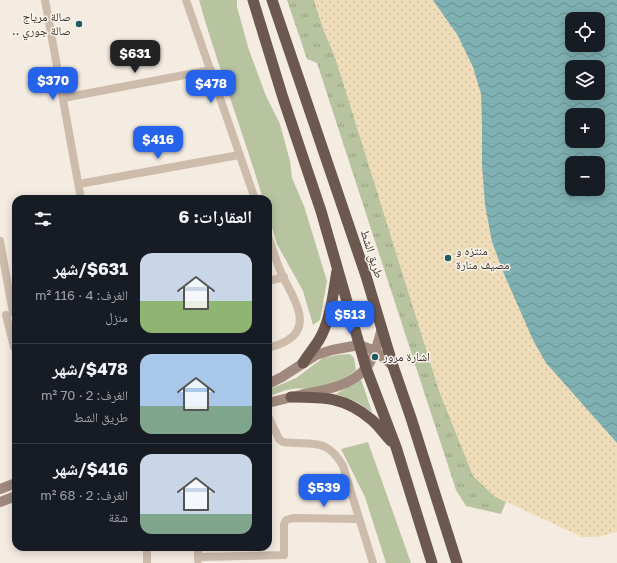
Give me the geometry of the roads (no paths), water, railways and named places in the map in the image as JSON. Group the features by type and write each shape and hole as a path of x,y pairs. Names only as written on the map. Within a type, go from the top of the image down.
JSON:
{"highway":[{"path":"252,0 338,266 366,368 396,447 432,563"},
{"name":"طريق الشط","path":"272,0 341,202 457,563"},
{"path":"303,363 319,340 323,331 331,303 338,266"},
{"path":"291,397 328,398 340,400 373,421 396,447"}],"main road":[{"path":"272,402 330,388 346,383 357,376 366,368 376,351 382,328"},
{"path":"272,382 316,355 332,350 359,345 376,351 393,366"},
{"path":"0,489 12,485"},
{"path":"0,502 12,498"}],"street":[{"path":"45,0 80,195"},
{"path":"186,0 254,195"},
{"path":"63,98 211,70"},
{"path":"79,184 239,155"},
{"path":"0,241 7,284 12,334"},
{"path":"272,247 284,277 297,302 299,315 299,326 291,338 283,343 272,347"},
{"path":"272,280 284,277"},
{"path":"7,284 12,283"},
{"path":"272,424 279,439 283,442 312,443 322,445 331,450 338,457 343,466 373,563"},
{"path":"199,560 284,555 284,524 286,520 294,518 359,519"},
{"path":"147,551 147,563"}],"water":[{"path":"433,0 617,0 617,443 546,363 533,340 504,274 492,242 485,205 482,164 481,94 473,67 458,36"}],"place":[{"name":"صالة مرياج .. صالة جوري","path":"79,24"},
{"name":"منتزه و مصيف منارة","path":"448,258"},
{"name":"اشارة مرور","path":"375,357"}]}
